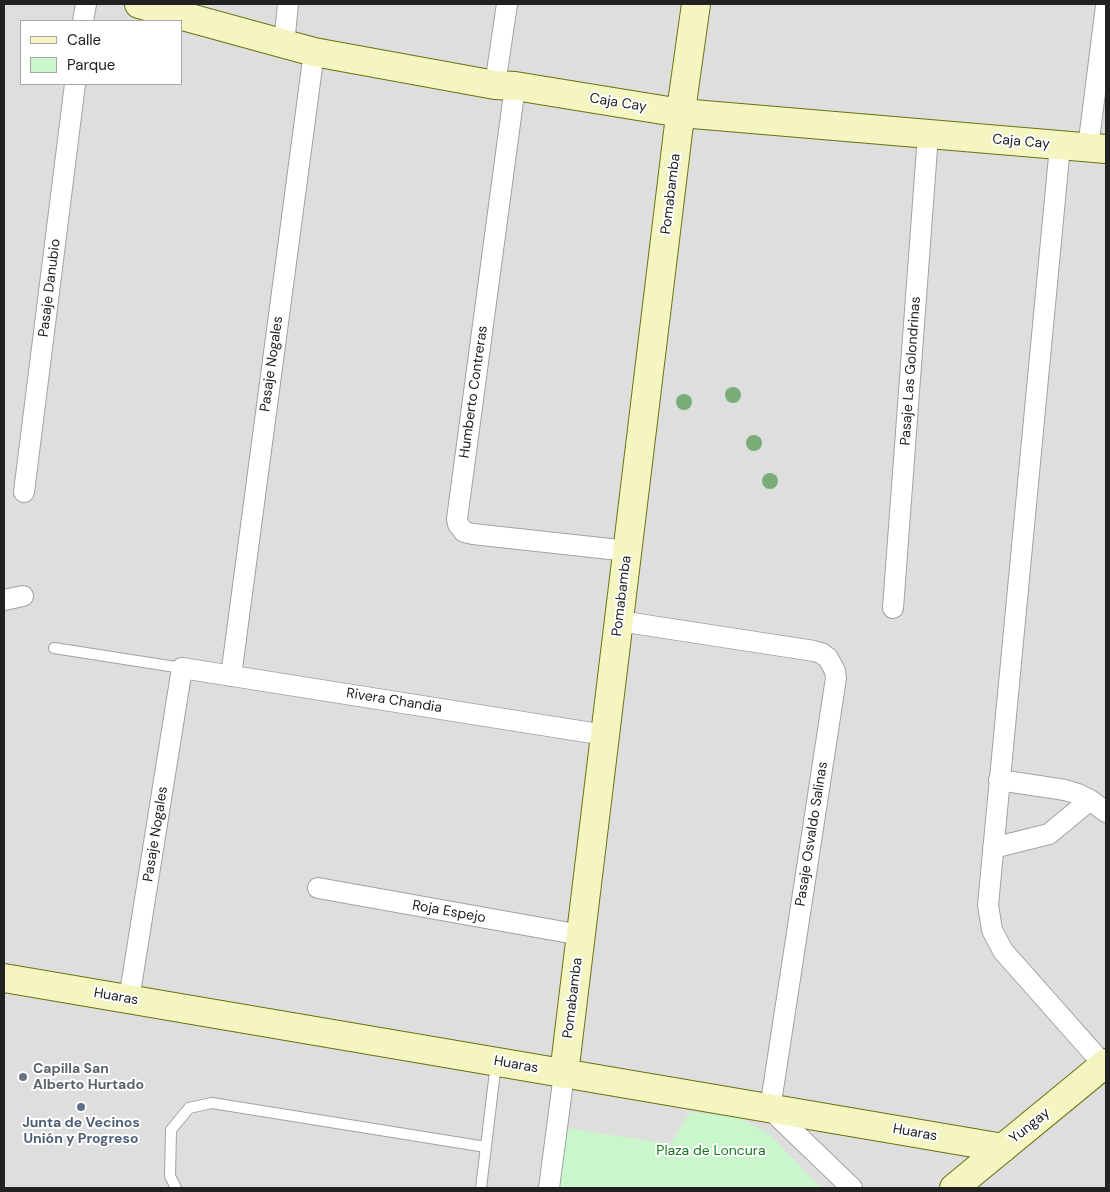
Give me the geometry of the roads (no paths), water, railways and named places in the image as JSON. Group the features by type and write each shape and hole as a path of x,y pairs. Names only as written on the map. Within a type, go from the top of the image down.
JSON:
{"street":[{"path":"84,20 86,4"},
{"name":"Caja Cay","path":"139,4 314,52 681,113 1097,149"},
{"path":"284,44 288,4"},
{"path":"505,85 507,4"},
{"name":"Pomabamba","path":"548,1188 564,1074 681,113 696,4"},
{"path":"1097,149 1106,6"},
{"name":"Pasaje Nogales","path":"231,676 314,52"},
{"name":"Pasaje Danubio","path":"24,492 76,85"},
{"name":"Humberto Contreras","path":"505,85 457,519 458,524 464,532 473,534 628,551"},
{"name":"Pasaje Las Golondrinas","path":"893,608 928,135"},
{"path":"1060,146 988,905 989,918 996,941 1003,951 1105,1064"},
{"name":"Pasaje Osvaldo Salinas","path":"619,621 814,651 828,658 835,671 836,678 770,1109"},
{"name":"Pasaje Nogales","path":"129,1000 182,668"},
{"name":"Rivera Chandia","path":"182,668 605,734"},
{"path":"999,780 1065,790 1090,800 1106,812"},
{"path":"993,848 1049,834 1090,800"},
{"name":"Roja Espejo","path":"318,888 581,935"},
{"name":"Huaras","path":"4,996 16,980 1003,1148"},
{"name":"Yungay","path":"954,1188 1105,1064"},
{"path":"770,1109 852,1188"}],"lane":[{"path":"54,648 182,668"},
{"path":"481,1188 496,1062"},
{"path":"176,1188 170,1176 171,1130 189,1108 212,1103 486,1147"}],"place":[{"name":"Capilla San Alberto Hurtado","path":"23,1077"},
{"name":"Junta de Vecinos Unión y Progreso","path":"81,1107"}],"park label":[{"name":"Plaza de Loncura","path":"711,1151"}]}
